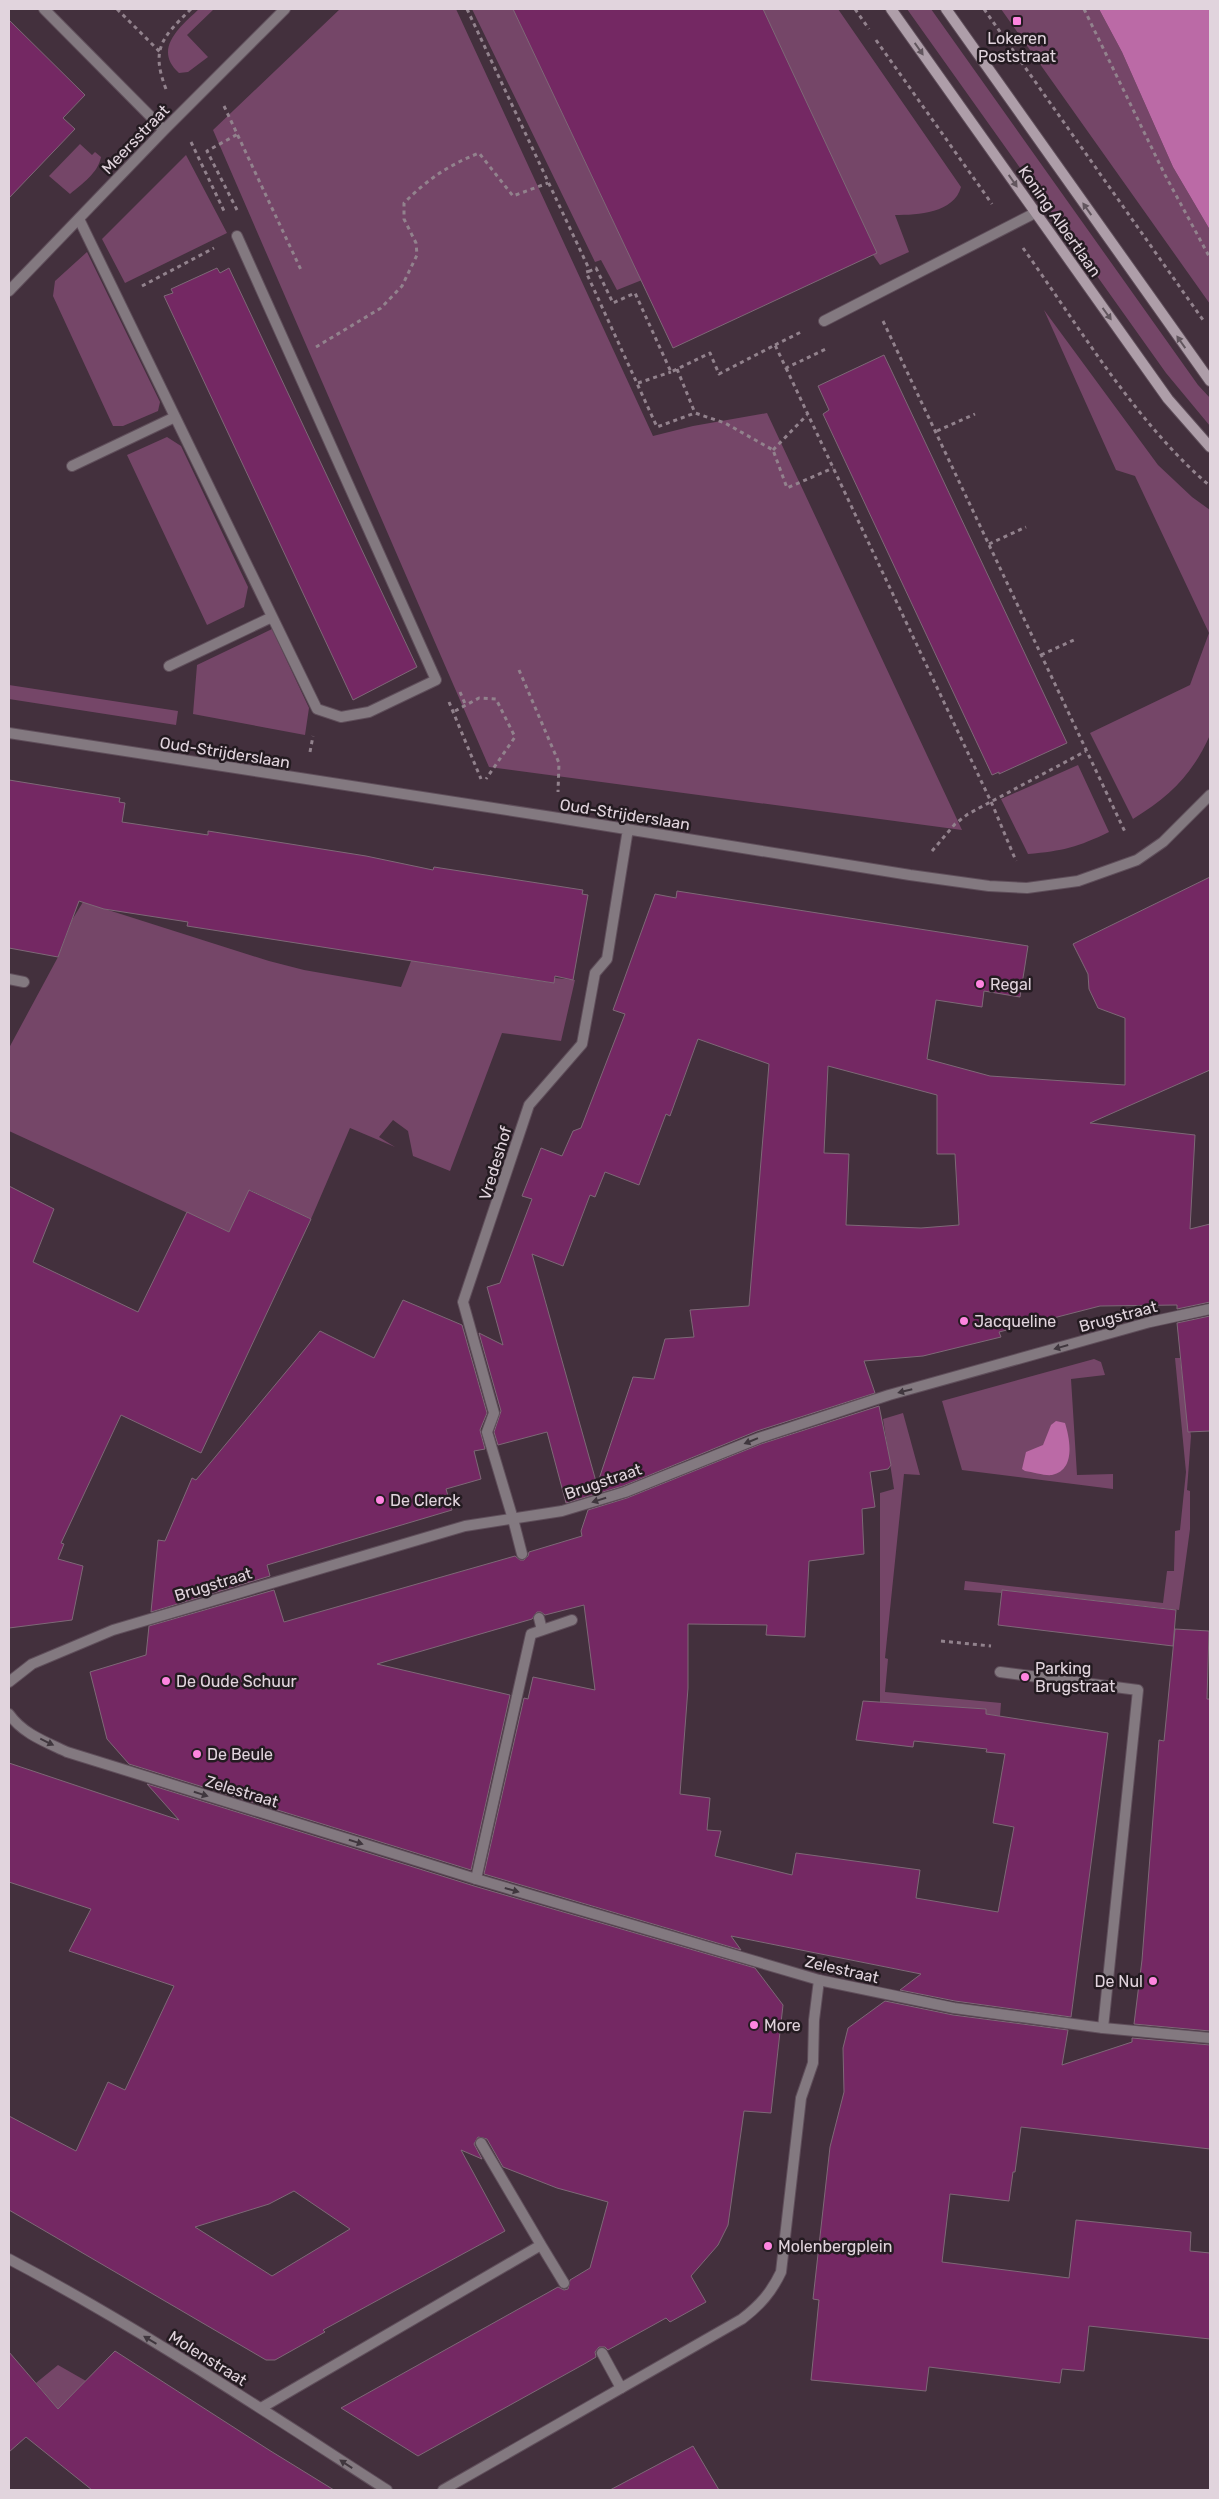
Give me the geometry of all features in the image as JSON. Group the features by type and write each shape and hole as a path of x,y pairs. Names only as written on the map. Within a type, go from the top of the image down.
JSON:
{"main road":[{"name":"Koning Albertlaan","path":"891,9 1168,399 1210,447"},
{"name":"Koning Albertlaan","path":"946,9 1210,381"}],"street":[{"path":"44,9 164,130"},
{"name":"Meersstraat","path":"9,291 212,80 285,9"},
{"path":"824,321 1035,213"},
{"path":"78,219 317,709 341,717 369,712 436,680 237,236"},
{"path":"72,466 175,418"},
{"path":"169,666 272,617"},
{"name":"Oud-Strijderslaan","path":"9,733 552,817 910,875 989,886 1027,888 1078,881 1138,860 1162,842 1210,795"},
{"name":"Vredeshof","path":"522,1554 487,1432 494,1413 463,1302 529,1105 582,1044 595,973 607,958 628,829"},
{"path":"9,979 24,982"},
{"name":"Brugstraat","path":"9,1682 32,1664 113,1630 465,1526 562,1511 625,1492 759,1438 889,1395 1150,1322 1210,1309"},
{"path":"539,1618 542,1630"},
{"path":"476,1879 531,1634 572,1620"},
{"path":"1000,1672 1138,1690 1102,2028"},
{"name":"Zelestraat","path":"9,1714 16,1724 27,1732 67,1752 476,1879 819,1980 954,2008 1102,2028 1210,2038"},
{"path":"443,2490 742,2320 764,2302 773,2290 781,2272 800,2098 813,2063 814,2020 819,1980"},
{"path":"481,2143 564,2283"},
{"path":"261,2408 541,2245"},
{"name":"Molenstraat","path":"9,2259 67,2290 261,2408 387,2490"},
{"path":"602,2354 621,2388"}],"path":[{"path":"117,9 160,52"},
{"path":"190,9 165,34 160,52 160,72 177,116 214,190"},
{"path":"467,9 590,271"},
{"path":"984,9 1205,322"},
{"path":"1084,9 1164,173 1210,258"},
{"path":"212,80 302,272"},
{"path":"117,299 247,230 207,151 238,134"},
{"path":"292,359 360,322 381,308 402,286 417,256 416,243 404,219 404,203 426,181 452,164 479,153 513,196 548,183"},
{"path":"672,372 635,293 613,303 596,268 586,272 658,427 695,413 725,422 773,450 787,488 833,468"},
{"path":"876,325 884,321 1138,860"},
{"path":"638,383 672,372 710,354 719,374 806,329"},
{"path":"775,346 991,801 1027,888"},
{"path":"786,368 831,346"},
{"path":"677,369 695,413"},
{"path":"937,431 974,414"},
{"path":"773,450 807,415"},
{"path":"989,544 1026,527"},
{"path":"1041,655 1076,639"},
{"path":"519,670 559,763 558,788 552,817"},
{"path":"479,698 496,699 515,738 483,784 455,711 479,698"},
{"path":"306,779 317,709"},
{"path":"910,875 955,824 991,801 1086,751"},
{"path":"941,1641 1002,1648 1000,1672"}],"shaded area":[{"path":"199,9 214,9 187,35 208,57 188,72 179,73 171,64 168,55 169,47 172,38 178,30"},
{"path":"340,9 456,9 653,436 693,426 767,413 962,830 489,767 213,130"},
{"path":"472,9 838,9 961,187 957,196 951,202 934,211 895,215 909,252 880,265 873,255 642,280 617,290 601,260 595,262"},
{"path":"907,9 931,9 1198,385 1210,398 1210,426 1166,373"},
{"path":"1001,9 1099,9 1122,52 1173,167 1210,230 1210,304"},
{"path":"1099,9 1210,9 1210,230 1173,167 1122,52"},
{"path":"80,144 92,155 95,152 101,157 93,173 70,194 49,176"},
{"path":"186,155 227,233 125,283 102,239"},
{"path":"87,252 160,402 158,411 123,426 113,426 53,296 55,281"},
{"path":"1044,310 1158,465 1192,497 1210,510 1210,735 1196,762 1179,783 1158,802 1133,819 1090,733 1190,685 1209,633 1135,476 1116,470"},
{"path":"167,437 181,446 248,587 244,607 207,625 127,455"},
{"path":"272,629 309,708 305,735 193,714 197,665"},
{"path":"9,685 178,711 176,725 9,699"},
{"path":"1078,765 1109,832 1070,848 1028,854 1001,799"},
{"path":"83,902 269,961 304,970 401,987 413,956 463,969 514,972 514,977 553,983 555,978 575,980 561,1041 502,1033 450,1171 413,1156 408,1131 393,1120 379,1137 395,1147 350,1128 311,1219 250,1190 229,1232 9,1131 9,1048 58,957 72,920"},
{"path":"1175,1358 1180,1358 1191,1436 1187,1490 1190,1491 1190,1529 1179,1610 1002,1590 1001,1593 964,1590 965,1581 1163,1603 1167,1571 1174,1571 1175,1531 1180,1530 1186,1472"},
{"path":"1094,1359 1101,1362 1105,1375 1071,1379 1077,1475 1113,1474 1113,1489 962,1470 942,1401"},
{"path":"903,1413 920,1475 904,1474 885,1658 888,1659 885,1692 1001,1703 1000,1716 986,1714 986,1709 880,1703 880,1493 894,1489 883,1419"},
{"path":"1056,1421 1065,1423 1068,1437 1069,1453 1065,1467 1060,1472 1052,1475 1025,1471 1022,1469 1026,1452 1043,1445 1051,1425"},
{"path":"58,2365 86,2381 58,2409 36,2383"}],"building":[{"path":"513,9 763,9 877,253 673,348"},
{"path":"9,20 85,95 63,118 75,129 9,198"},
{"path":"217,268 220,273 229,268 417,667 353,700 164,296 173,293 171,289"},
{"path":"884,355 1067,743 999,774 999,772 992,775 823,414 829,410 818,386"},
{"path":"9,780 120,798 119,802 125,803 122,822 208,835 208,831 366,856 433,870 434,867 583,890 582,894 588,895 573,980 555,976 554,983 187,926 188,922 104,909 79,901 58,957 9,948"},
{"path":"1210,877 1210,1070 1090,1123 1195,1135 1190,1229 1210,1224 1210,1302 1177,1309 1177,1305 1100,1306 999,1332 1001,1337 923,1356 864,1361 875,1393 757,1431 623,1486 566,1503 547,1432 498,1445 494,1432 501,1411 479,1333 503,1345 487,1287 500,1283 532,1199 522,1196 541,1148 562,1156 573,1131 581,1128 625,1014 613,1010 655,894 676,898 677,891 1028,946 1020,997 984,991 982,1007 936,1000 927,1059 990,1076 1125,1085 1125,1018 1098,1008 1089,989 1088,974 1073,944","holes":["698,1039 769,1064 749,1306 690,1310 694,1337 665,1339 654,1379 633,1377 597,1485 532,1254 563,1266 590,1195 595,1197 605,1172 639,1185 666,1114 670,1116","828,1066 937,1095 937,1154 955,1154 959,1225 921,1228 846,1225 849,1154 824,1153"]},
{"path":"9,1186 54,1209 33,1262 138,1312 187,1212 229,1232 249,1190 311,1219 201,1453 121,1415 61,1543 64,1544 58,1559 83,1566 72,1620 9,1628"},
{"path":"403,1300 462,1325 487,1413 480,1430 485,1449 474,1451 481,1479 446,1489 452,1510 267,1565 270,1576 151,1612 158,1540 165,1541 192,1478 196,1480 320,1331 374,1358"},
{"path":"1210,1316 1210,1431 1188,1432 1177,1323"},
{"path":"879,1406 891,1465 888,1469 870,1472 875,1507 862,1509 864,1554 809,1561 805,1637 766,1635 767,1625 688,1624 688,1688 680,1794 710,1798 707,1830 721,1831 715,1856 792,1875 796,1853 920,1870 916,1898 998,1912 1014,1827 993,1823 1005,1754 986,1752 987,1749 914,1741 913,1747 856,1740 863,1701 986,1709 986,1714 1108,1733 1071,2017 955,2001 900,1990 921,1974 731,1936 741,1950 484,1874 524,1698 528,1699 533,1677 595,1690 584,1605 545,1615 537,1612 532,1619 377,1664 510,1695 471,1870 129,1764 107,1739 90,1672 146,1655 149,1626 274,1590 284,1622 515,1556 520,1560 524,1560 529,1552 582,1536 581,1531 588,1510 627,1498 761,1444"},
{"path":"1002,1590 1176,1610 1173,1646 998,1625"},
{"path":"1175,1629 1209,1631 1207,1699 1210,1699 1210,2031 1134,2024 1142,1960 1159,1740 1164,1741"},
{"path":"9,1763 179,1820 147,1784 474,1886 755,1968 783,2005 771,2113 744,2111 728,2225 718,2245 691,2276 706,2302 670,2322 666,2318 608,2350 605,2347 599,2347 595,2352 596,2357 418,2456 341,2408 558,2287 564,2290 568,2289 570,2280 590,2268 608,2202 557,2188 503,2167 487,2139 478,2137 474,2144 482,2159 461,2150 505,2231 323,2330 325,2332 275,2360 266,2360 9,2210 9,2116 76,2151 108,2082 125,2090 174,1986 69,1951 91,1909 9,1882","holes":["294,2191 350,2229 272,2276 195,2227 269,2204"]},
{"path":"885,2001 953,2015 1068,2030 1062,2065 1132,2042 1132,2038 1210,2045 1210,2149 1021,2127 1009,2201 950,2194 942,2262 1069,2278 1076,2220 1191,2232 1190,2251 1210,2253 1210,2339 1089,2326 1084,2371 1062,2369 1060,2383 929,2367 926,2391 811,2380 819,2300 813,2299 830,2147 844,2092 843,2048 848,2028"},
{"path":"115,2351 334,2490 92,2490 26,2437 9,2452 9,2352 58,2409"},
{"path":"693,2446 719,2490 610,2490"}],"place":[{"name":"Lokeren Poststraat","path":"1017,21"},
{"name":"Regal","path":"980,984"},
{"name":"Jacqueline","path":"964,1321"},
{"name":"De Clerck","path":"380,1500"},
{"name":"Parking Brugstraat","path":"1025,1677"},
{"name":"De Oude Schuur","path":"166,1681"},
{"name":"De Beule","path":"197,1754"},
{"name":"De Nul","path":"1153,1981"},
{"name":"More","path":"754,2025"},
{"name":"Molenbergplein","path":"768,2246"}]}
